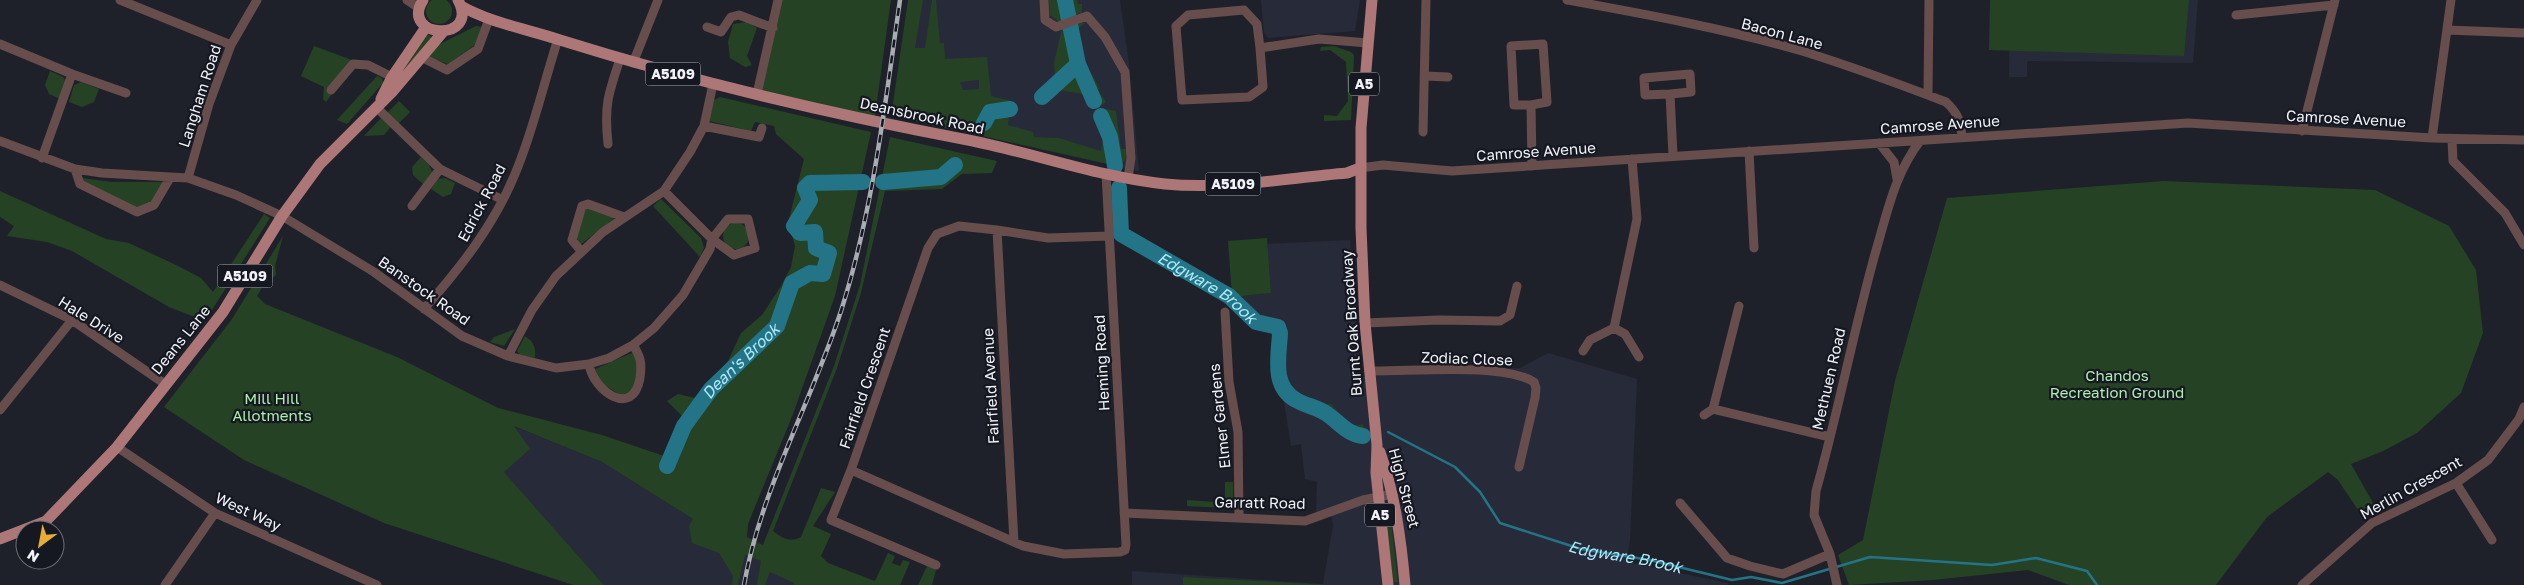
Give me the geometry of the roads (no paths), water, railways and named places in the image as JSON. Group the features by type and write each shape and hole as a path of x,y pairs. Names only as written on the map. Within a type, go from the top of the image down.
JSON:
{"main road":[{"name":"A5","path":"1360,168 1372,0"},
{"path":"458,23 459,3"},
{"name":"Deansbrook Road","path":"459,3 487,18 633,64 899,128 969,140 1106,174 1165,184 1221,185 1347,173 1360,168"},
{"path":"421,4 420,18 426,27 435,32 443,32"},
{"name":"Deansbrook Road","path":"443,32 451,30 458,23 473,17 487,18"},
{"name":"Deans Lane","path":"376,107 392,77 426,27"},
{"name":"Deans Lane","path":"0,539 46,521 116,447 223,312 282,216 320,164 423,58 443,32"},
{"name":"Burnt Oak Broadway","path":"1360,168 1365,323 1377,445"},
{"name":"High Street","path":"1377,445 1392,494 1401,538 1405,585"},
{"name":"High Street","path":"1377,445 1378,496 1388,585"}],"street":[{"path":"120,0 231,45"},
{"name":"Langham Road","path":"188,178 208,104 231,45 257,0"},
{"path":"407,0 421,4"},
{"path":"633,64 658,0"},
{"path":"757,94 778,0"},
{"path":"1044,0 1046,20 1056,27 1087,16 1104,37 1126,72 1131,158 1128,178"},
{"path":"1423,132 1426,0"},
{"name":"Bacon Lane","path":"1567,0 1616,4 1801,51 1946,102 1955,110 1961,123 1962,138"},
{"path":"1928,96 1929,0"},
{"path":"2432,138 2451,0"},
{"path":"2236,15 2335,2 2302,131"},
{"path":"1244,10 1257,24 1260,48 1263,87 1248,97 1182,100 1176,26 1188,15 1244,10"},
{"path":"707,27 722,32 731,17 739,15 773,28"},
{"path":"423,58 447,70 478,49 487,18"},
{"path":"2447,30 2524,33"},
{"name":"Edrick Road","path":"424,309 459,270 485,233 503,200 516,172 558,39"},
{"path":"1260,48 1319,39 1368,43"},
{"path":"0,44 72,74 126,93"},
{"path":"1544,44 1547,102 1531,105 1514,105 1511,46 1544,44"},
{"path":"608,144 605,113 607,98 620,59"},
{"path":"330,90 352,64 368,65 392,77"},
{"path":"42,158 72,74"},
{"path":"1690,74 1690,92 1670,94 1645,95 1644,78 1690,74"},
{"path":"1425,76 1448,77"},
{"path":"508,356 532,310 556,276 581,250 624,217 664,191 690,152 704,126 713,84"},
{"path":"1670,94 1673,156"},
{"path":"1531,105 1532,166"},
{"path":"376,107 440,169 503,200"},
{"name":"Camrose Avenue","path":"1360,168 1372,165 1452,171 2188,123 2432,138 2524,140"},
{"path":"704,126 759,137 762,128"},
{"path":"2452,139 2453,161 2505,213 2524,245"},
{"name":"Banstock Road","path":"0,141 75,169 188,178 236,195 282,216 374,272 462,336 508,356 556,368 589,364 609,358 633,345 654,328 683,295 710,250 712,240 728,219 748,219 754,248 734,255 712,240"},
{"name":"Methuen Road","path":"1836,585 1830,554 1814,515 1814,503 1860,306 1897,179 1908,157 1920,141"},
{"path":"1880,143 1894,162 1897,179"},
{"path":"1749,151 1754,248"},
{"path":"1614,328 1637,219 1632,159"},
{"path":"75,169 80,184 137,212 154,205 170,178"},
{"path":"412,206 440,169"},
{"name":"Heming Road","path":"1106,174 1125,550"},
{"path":"664,191 712,240"},
{"path":"581,250 572,240 582,206 588,204 624,217"},
{"name":"Fairfield Crescent","path":"1109,236 1048,238 958,226 937,234 928,248 851,470 1023,546 1064,554 1120,552 1125,550"},
{"name":"Fairfield Avenue","path":"997,230 1014,542"},
{"name":"Hale Drive","path":"0,285 72,320 165,384"},
{"path":"1365,323 1439,320 1500,321 1510,315 1517,286"},
{"path":"1704,416 1713,409 1739,306"},
{"name":"Elmer Gardens","path":"1224,312 1229,382 1238,432 1239,517"},
{"path":"0,410 72,320"},
{"path":"1614,328 1624,334 1633,345 1639,357"},
{"path":"1583,350 1590,340 1614,328"},
{"path":"589,364 592,376 602,388 619,398 630,398 638,387 642,364 633,345"},
{"name":"Zodiac Close","path":"1370,371 1439,370 1515,374 1534,382 1536,388 1519,467"},
{"name":"Merlin Crescent","path":"2302,585 2372,523 2456,483 2488,460 2519,419 2524,407"},
{"path":"1713,409 1830,437"},
{"name":"West Way","path":"116,447 215,514 377,585"},
{"path":"851,470 831,520 936,565"},
{"path":"2456,483 2492,540"},
{"name":"Garratt Road","path":"1124,513 1305,521 1378,496 1392,494"},
{"path":"1680,503 1726,558 1782,574 1830,554"},
{"path":"165,585 215,514"}],"waterway":[{"path":"1065,0 1078,64 1094,101"},
{"name":"Dean's Brook","path":"1042,97 1078,64"},
{"name":"Dean's Brook","path":"984,123 990,112 1010,109"},
{"name":"Edgware Brook","path":"1101,116 1110,137 1115,166"},
{"name":"Dean's Brook","path":"883,182 941,177 955,165"},
{"name":"Dean's Brook","path":"667,466 684,426 711,389 777,326 792,283 810,273 823,274 829,253 816,248 815,232 800,233 794,226 810,200 805,188 810,183 863,182"},
{"name":"Edgware Brook","path":"1119,188 1121,234 1229,296 1256,322 1278,327 1280,333 1278,370 1283,387 1288,394 1296,400 1332,417 1348,431 1363,436"},
{"name":"Edgware Brook","path":"1388,432 1455,467 1480,492 1500,523 1581,549 1650,560 1732,580 1751,577 1782,583 1870,557 1992,565 2036,558 2087,571 2097,585"}],"railway":[{"path":"744,585 752,549 774,480 829,345 852,273 862,235 877,157 900,0"}],"park label":[{"name":"Chandos Recreation Ground","path":"2117,384"},
{"name":"Mill Hill Allotments","path":"272,408"}]}
